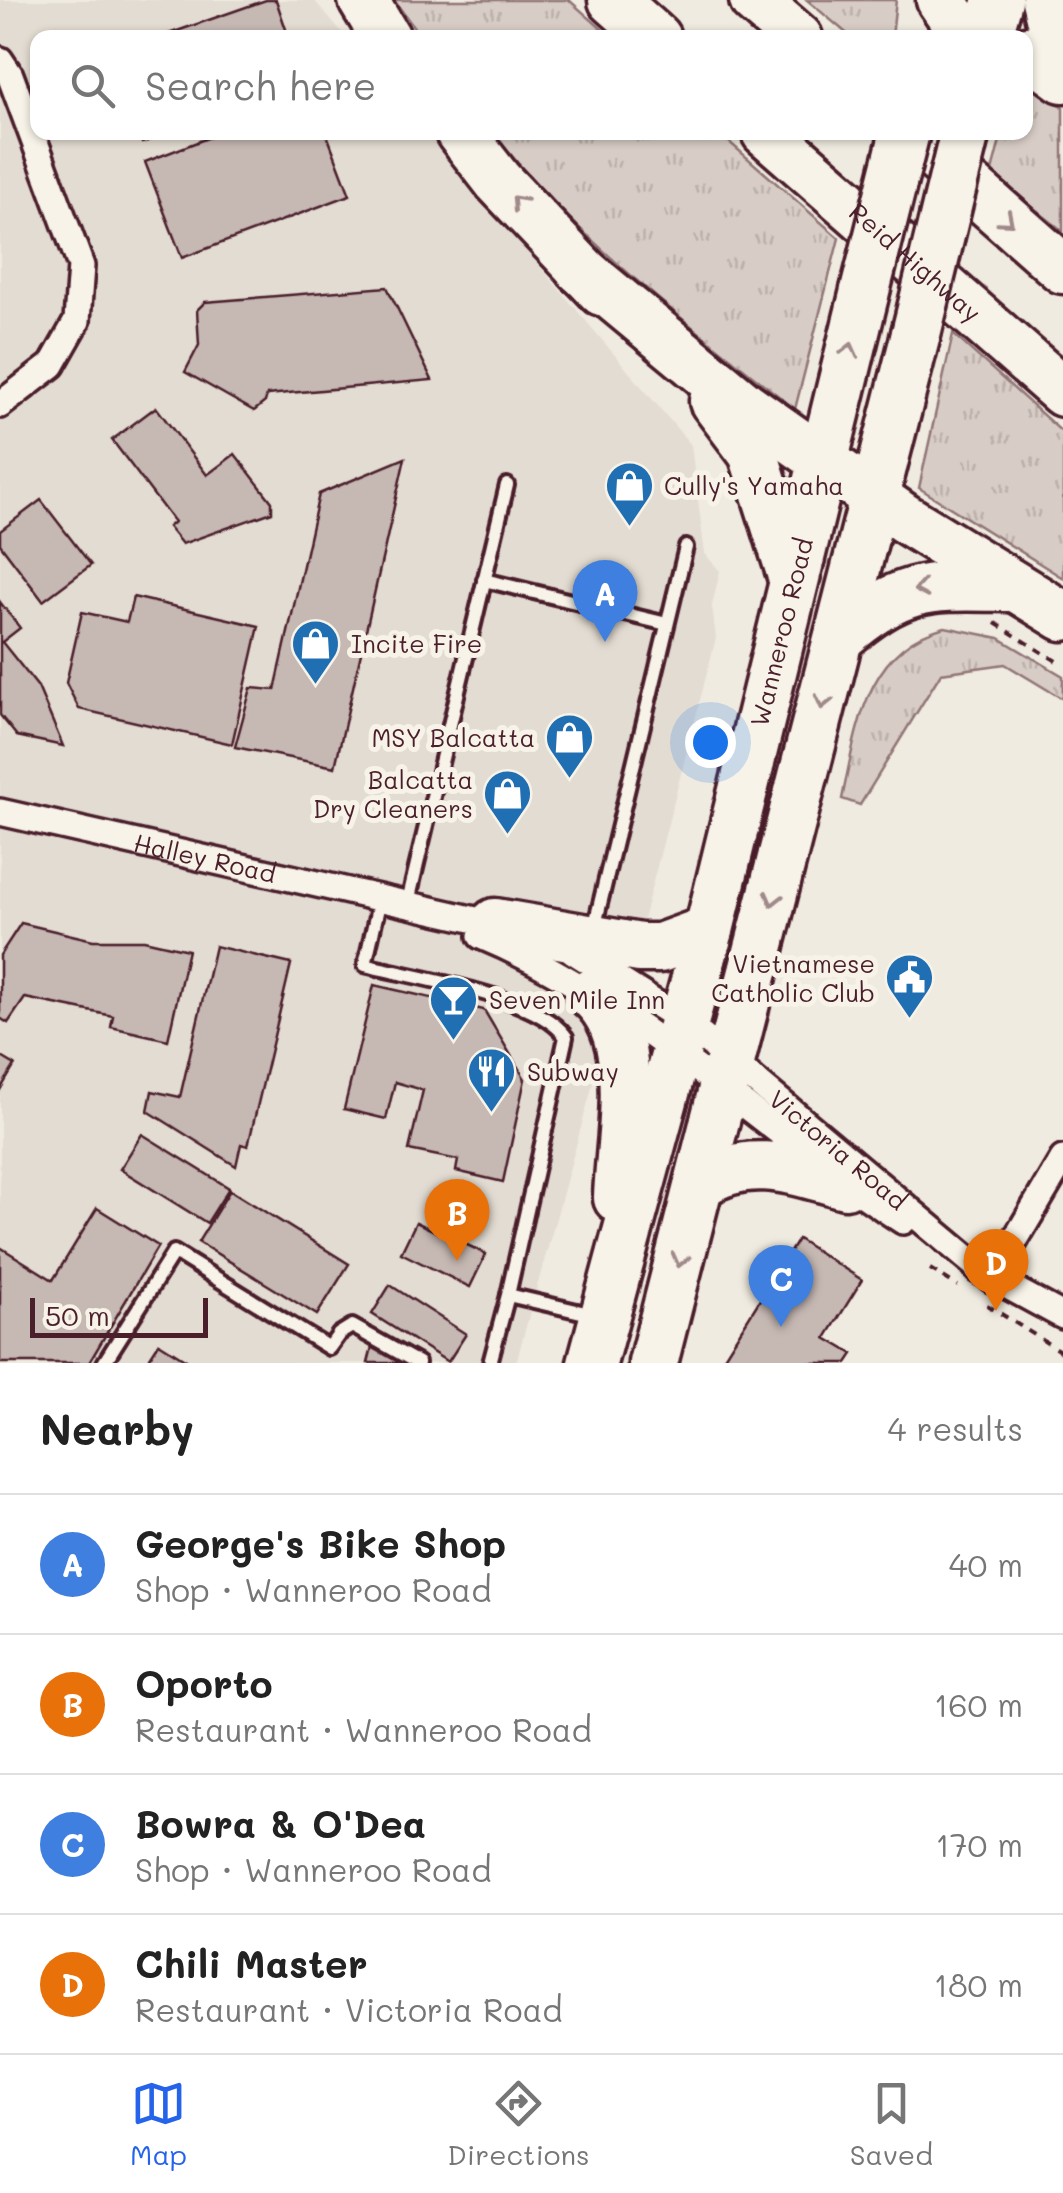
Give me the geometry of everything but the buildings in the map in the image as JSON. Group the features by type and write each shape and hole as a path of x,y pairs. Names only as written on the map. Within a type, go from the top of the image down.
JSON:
{"highway":[{"path":"363,0 381,30"},
{"path":"613,0 647,30"},
{"path":"754,0 789,30"},
{"path":"930,30 938,0 956,15 963,30"},
{"path":"989,30 998,0"},
{"path":"1046,0 1052,25 1063,44"},
{"path":"1033,56 1063,78"},
{"path":"467,140 580,269 717,404 753,453 794,583"},
{"name":"Reid Highway","path":"775,140 1063,392"},
{"name":"Wanneroo Road","path":"592,1363 709,930 904,140"},
{"path":"915,140 1063,269"},
{"path":"653,1363 963,140"},
{"path":"580,269 744,405 874,497 1004,604"},
{"path":"839,638 874,607 904,592 937,586 1063,616"},
{"path":"494,923 660,948 709,930"},
{"path":"591,994 616,1021 624,1052 614,1272"},
{"path":"700,1184 714,1174 750,1165 780,1166 845,1184"}],"street":[{"path":"0,60 10,74 30,128"},
{"path":"0,406 52,365 77,321 81,266 34,140"},
{"name":"Halley Road","path":"0,812 494,923 550,940 595,961 728,1076"},
{"name":"Halley Road","path":"407,906 492,940 681,1039"},
{"name":"Victoria Road","path":"681,1039 986,1290"},
{"name":"Victoria Road","path":"728,1076 845,1184 986,1290 1063,1316"},
{"path":"986,1290 1063,1159"}],"lane":[{"path":"407,906 507,484"},
{"path":"592,940 686,547"},
{"path":"484,580 667,624"},
{"path":"380,900 365,965 529,1009 557,1024 566,1037 490,1363"},
{"path":"104,1363 174,1252 329,1348 338,1334 352,1326 418,1363"},
{"path":"508,1296 602,1317"}],"path":[{"path":"1004,604 1063,665"},
{"path":"930,1269 963,1290"},
{"path":"986,1290 1063,1353"}],"shaded area":[{"path":"0,0 314,0 340,30 30,30 30,140 433,140 691,445 705,554 720,571 712,606 716,638 640,932 635,932 516,1363 0,1363"}],"green space":[{"path":"394,0 569,0 603,30 416,30"},
{"path":"807,0 896,0 893,30 843,30"},
{"path":"1033,86 1063,107 1063,231 991,175 1000,140 1033,140"},
{"path":"499,140 727,140 839,238 795,409 675,313 598,245"},
{"path":"953,334 1063,433 1063,578 919,488"},
{"path":"945,627 999,638 1063,676 1063,699 1005,664 941,673 860,805 842,799 860,719 881,672 897,653 918,638"}],"place":[{"name":"Cully's Yamaha","path":"629,528"},
{"name":"George's Bike Shop","path":"605,642"},
{"name":"Incite Fire","path":"316,686"},
{"name":"MSY Balcatta","path":"570,780"},
{"name":"Balcatta Dry Cleaners","path":"508,836"},
{"name":"Vietnamese Catholic Club","path":"910,1020"},
{"name":"Seven Mile Inn","path":"454,1042"},
{"name":"Subway","path":"492,1114"},
{"name":"Oporto","path":"457,1261"},
{"name":"Chili Master","path":"996,1311"},
{"name":"Bowra & O'Dea","path":"781,1327"}]}
